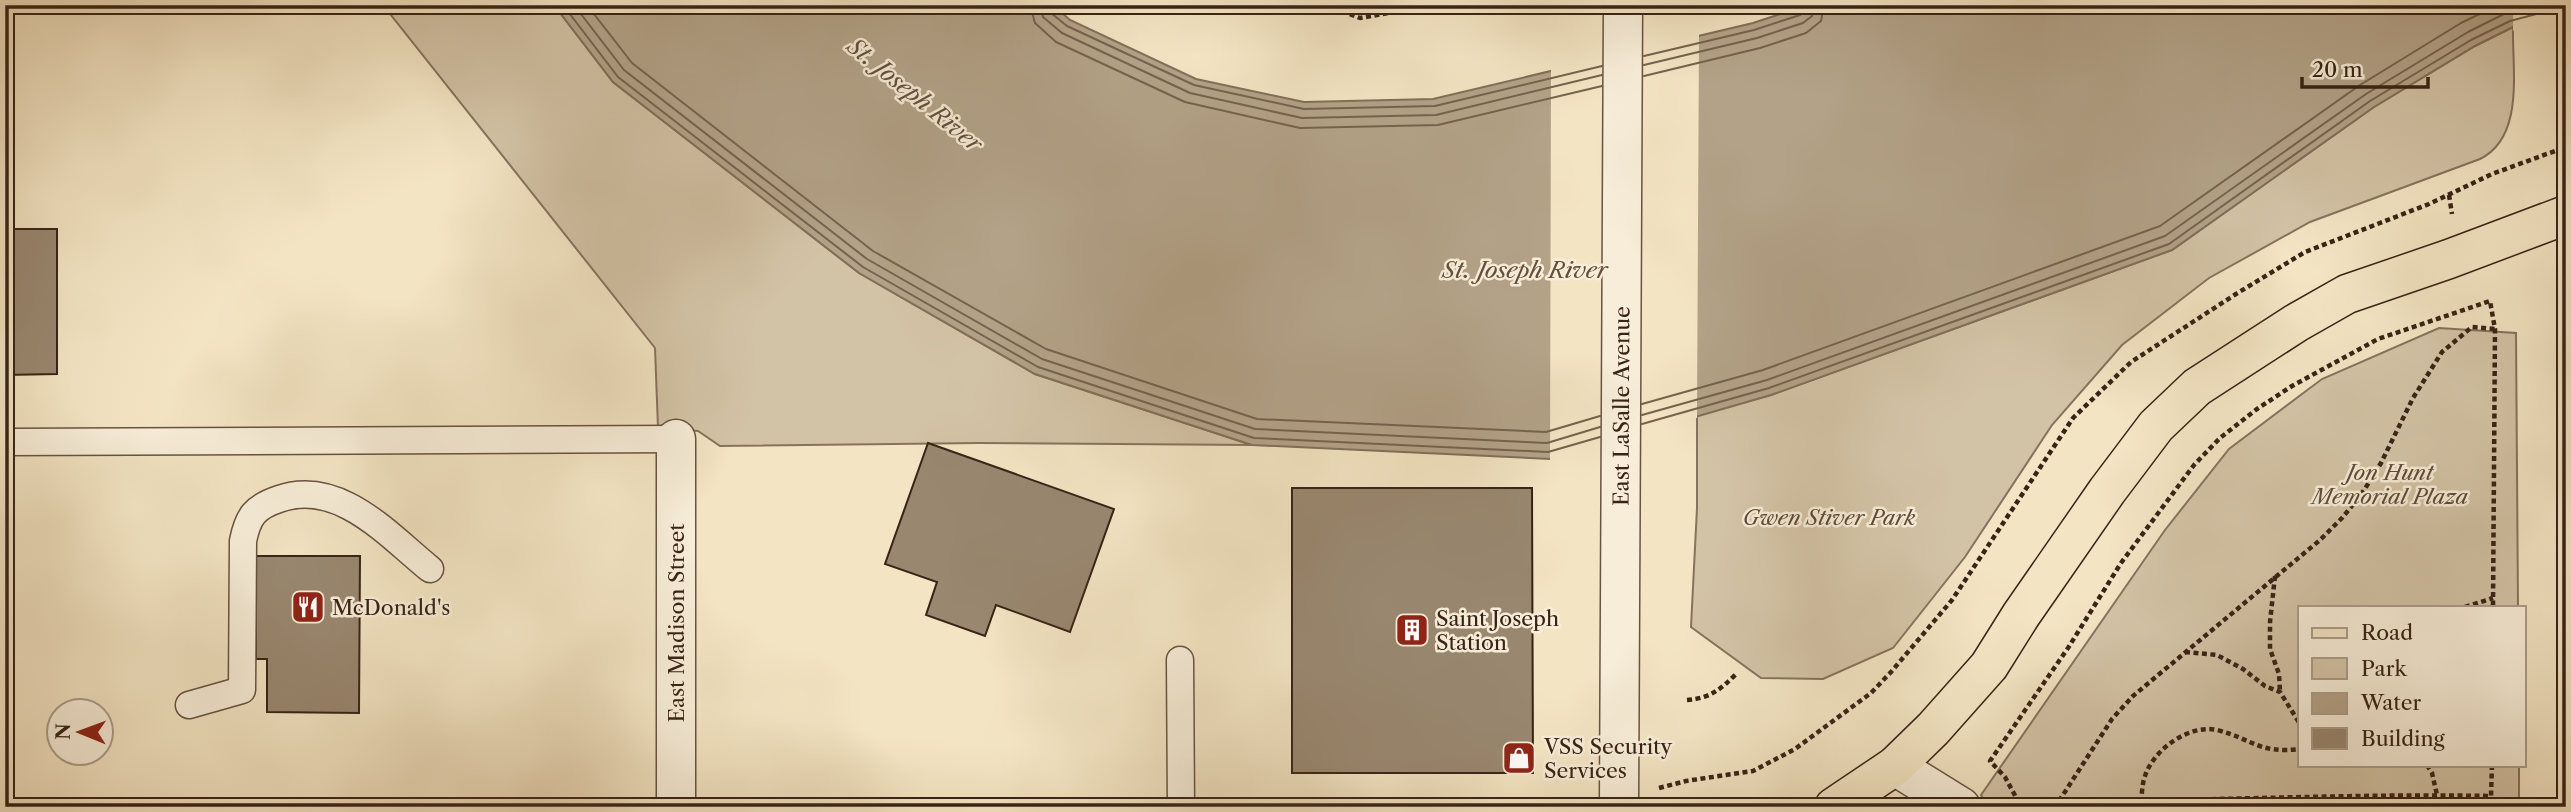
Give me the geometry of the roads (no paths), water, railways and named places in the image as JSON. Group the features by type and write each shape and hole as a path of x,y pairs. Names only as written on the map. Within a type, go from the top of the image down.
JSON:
{"main road":[{"path":"1834,807 1895,766 1989,667 2021,615 2106,491 2156,426 2197,387 2347,294 2566,215"}],"street":[{"name":"East LaSalle Avenue","path":"1619,807 1623,5"},
{"name":"East Madison Street","path":"676,439 676,807"},
{"path":"1895,766 1961,807"}],"lane":[{"path":"5,443 676,439"},
{"path":"189,705 242,690 243,541 247,523 261,505 290,495 328,496 354,508 430,569"},
{"path":"1180,660 1181,807"}],"water":[{"name":"St. Joseph River","path":"554,5 1053,5 1070,20 1196,79 1304,102 1433,99 1753,23 1808,5 2566,5 2566,12 2513,27 2475,46 2374,107 2172,250 1771,395 1550,459 1252,445 1035,374 859,273 613,82"}],"place":[{"name":"McDonald's","path":"308,607"},
{"name":"Saint Joseph Station","path":"1412,630"},
{"name":"VSS Security Services","path":"1519,758"}],"park label":[{"name":"Jon Hunt Memorial Plaza","path":"2390,484"},
{"name":"Gwen Stiver Park","path":"1829,517"}]}
